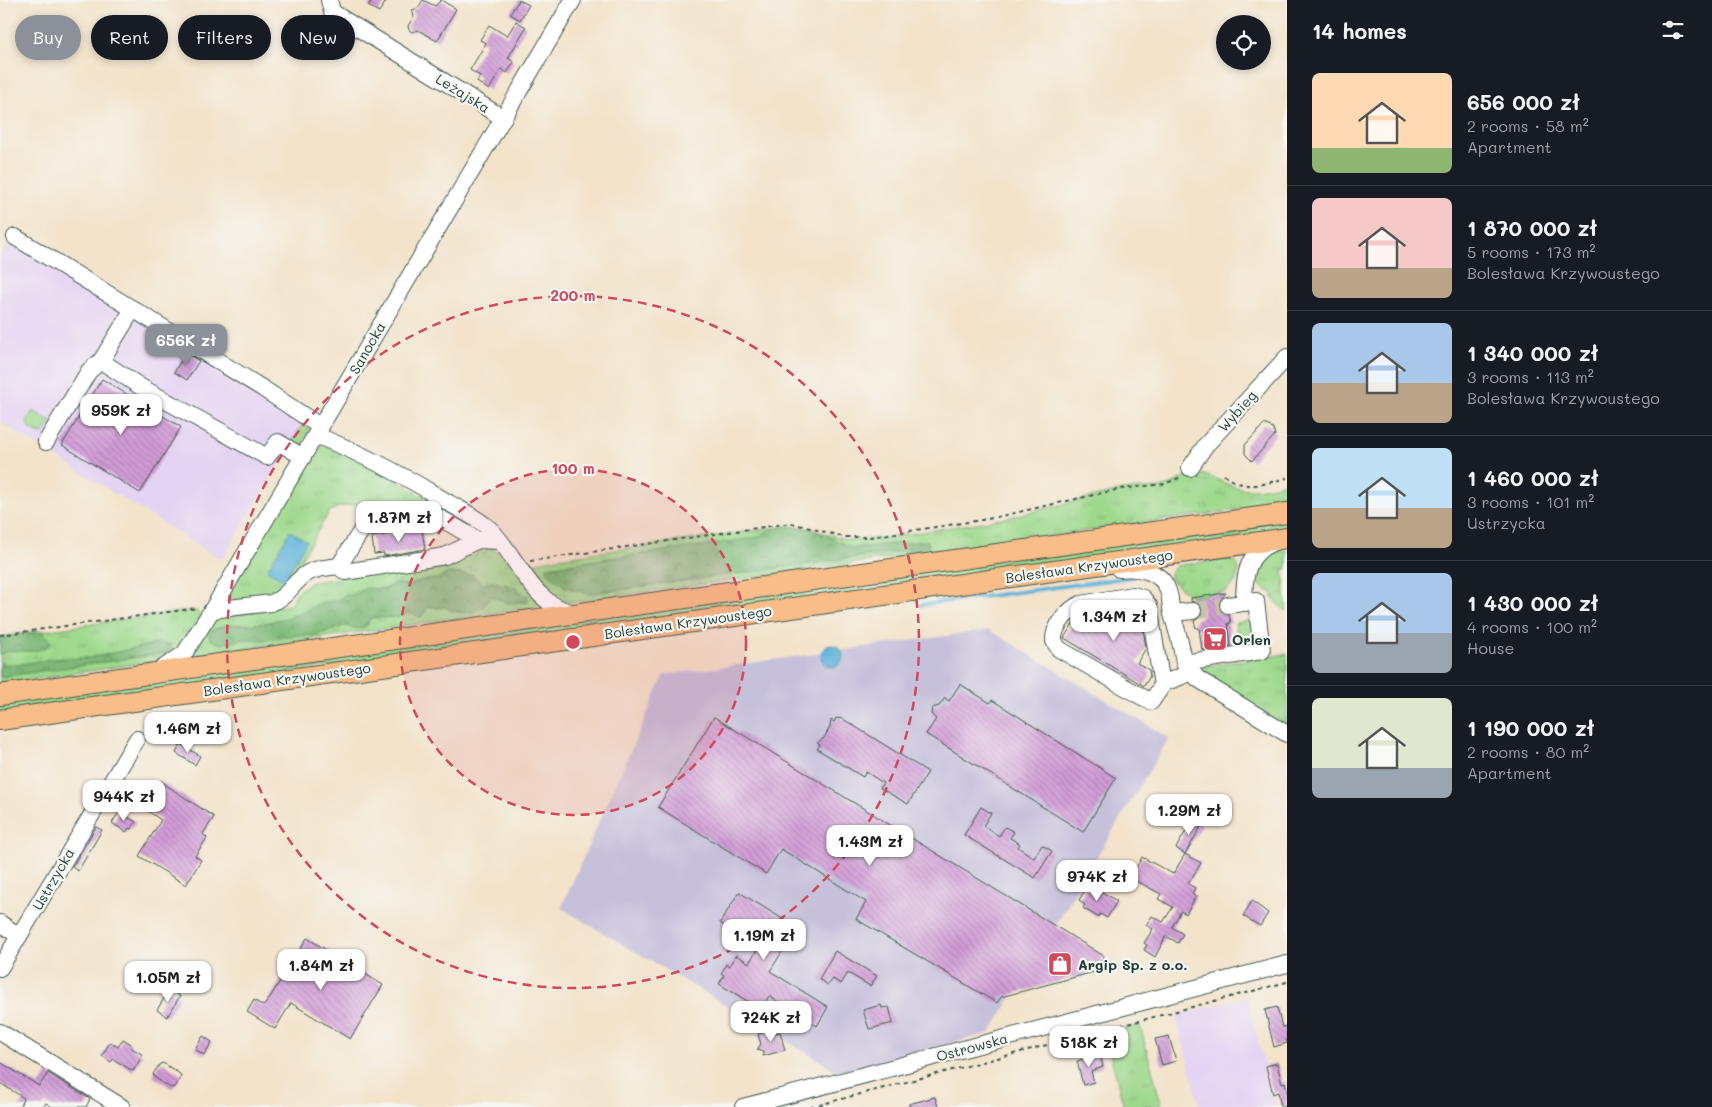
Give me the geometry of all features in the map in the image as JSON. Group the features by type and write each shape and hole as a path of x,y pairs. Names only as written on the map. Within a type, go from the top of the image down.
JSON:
{"main road":[{"name":"Bolesława Krzywoustego","path":"0,695 1287,513"},
{"name":"Bolesława Krzywoustego","path":"0,720 1287,538"}],"street":[{"name":"Leżajska","path":"329,0 332,12 503,118"},
{"name":"Sanocka","path":"143,675 167,666 182,657 212,610 573,0"},
{"path":"15,237 262,388 318,431 395,470 482,523 500,541 542,596 559,608 578,613"},
{"path":"46,442 89,371 100,361 132,309"},
{"name":"Wybieg","path":"1190,468 1205,446 1287,357"},
{"path":"100,361 267,457 278,442 303,457"},
{"path":"212,610 274,602 284,596 306,574 316,570 339,566 363,528 440,518 478,540 500,541"},
{"path":"1162,685 1149,606 1141,597 1133,596 1081,604 1075,607 1056,628 1053,638 1059,648 1151,702 1162,685 1187,668 1262,651 1256,601 1236,604 1253,555 1263,546 1287,538"},
{"path":"339,566 340,569 350,572 444,556 478,540"},
{"path":"1088,566 1110,571 1135,567 1151,572 1159,578 1168,590 1172,614 1181,640 1187,668 1287,734"},
{"path":"1172,614 1193,611"},
{"name":"Ustrzycka","path":"0,968 137,739"},
{"path":"0,923 19,936"},
{"name":"Ostrowska","path":"743,1107 1287,964"},
{"path":"0,1032 122,1107"}],"path":[{"path":"532,560 791,523 844,537 870,537 988,519 1120,489 1164,484 1180,478 1190,468"},
{"path":"1224,474 1236,484 1253,486 1287,478"},
{"path":"0,635 183,609 200,607 212,610"},
{"path":"811,1107 1287,982"}],"shaded area":[{"path":"16,231 309,415 222,560 0,422 0,257"},
{"path":"989,630 1169,738 990,1033 839,1072 561,908 664,675"},
{"path":"1247,997 1275,1107 1200,1107 1176,1016"}],"green space":[{"path":"33,411 52,422 43,434 37,433 28,427 27,421"},
{"path":"303,424 310,430 300,446 291,444"},
{"path":"321,445 359,458 481,531 480,533 434,507 396,511 370,502 339,507 330,511 282,590 267,597 227,601 226,596 316,448"},
{"path":"1188,474 1202,474 1247,489 1264,488 1287,483 1287,503 575,602 559,600 547,592 528,568 532,563 557,558 788,526 803,527 848,540 883,538 1001,519 1124,490 1159,488 1173,484"},
{"path":"1287,520 1287,531 0,713 0,701"},
{"path":"788,526 812,529 852,548 927,541 929,544 928,547 889,553 588,594 565,587 547,572 547,567 758,537 773,528"},
{"path":"485,546 493,548 508,560 528,588 538,607 191,656 215,619 220,616 290,605 297,592 311,582 345,577 466,549 467,556 477,555 476,547 481,547 483,554 486,553"},
{"path":"1287,550 1287,569 1283,570 1287,612 1271,597 1275,596 1272,593 1254,581 1251,574 1265,554"},
{"path":"1224,559 1235,561 1239,569 1235,582 1227,591 1191,597 1171,580 1170,573 1176,566"},
{"path":"448,573 473,575 483,585 493,582 515,587 528,597 528,602 507,603 492,596 479,609 464,613 445,607 429,606 421,617 409,613 399,617 370,618 367,626 358,629 345,626 313,636 299,635 267,640 245,639 221,644 210,639 209,633 219,627 259,624 277,620 295,615 324,602 337,601 344,595 351,596 366,588 384,589 394,584 411,585 422,580 437,579"},
{"path":"192,610 197,611 201,617 183,647 163,660 0,684 0,637"},
{"path":"1252,622 1255,633 1250,639 1240,640 1235,623"},
{"path":"41,631 49,638 50,644 44,648 31,651 11,651 0,655 0,637"},
{"path":"159,643 171,645 171,649 166,653 0,677 0,661 3,664 16,665 50,659 90,658"},
{"path":"1287,654 1287,728 1200,672 1205,666"},
{"path":"1140,1025 1162,1107 1124,1107 1105,1034"}],"water":[{"path":"290,531 307,541 284,580 267,570"},
{"path":"832,645 840,648 843,656 840,664 832,667 824,664 821,656 824,648"}],"building":[{"path":"372,0 387,0 379,12 368,6"},
{"path":"423,0 435,6 441,0 456,9 437,41 418,30 412,32 409,30 408,26 414,16 412,10 418,8"},
{"path":"519,0 529,5 520,20 510,14"},
{"path":"516,21 526,27 508,58 514,62 507,73 501,69 489,90 477,82 480,76 470,70 486,43 480,40 489,25 507,36"},
{"path":"186,353 199,361 187,380 174,372"},
{"path":"102,379 181,427 140,493 62,445"},
{"path":"1264,424 1273,428 1275,435 1252,461 1245,454 1245,445"},
{"path":"414,527 422,530 425,549 384,556 384,553 374,554 372,537 406,532"},
{"path":"1226,593 1219,601 1218,606 1220,612 1229,615 1231,623 1228,623 1231,646 1202,650 1199,628 1196,628 1194,621 1202,616 1203,610 1201,605 1191,601 1191,598"},
{"path":"1140,610 1146,648 1137,663 1149,670 1150,676 1144,686 1064,638 1076,619 1083,623 1088,615 1098,621 1102,616"},
{"path":"960,684 990,703 992,700 1116,778 1083,832 926,734 936,719 931,714 932,708 939,706 945,698 949,701"},
{"path":"714,717 1104,956 1094,972 1001,997 997,1003 856,919 866,902 781,849 766,874 658,807"},
{"path":"836,718 843,719 928,772 908,804 880,788 883,783 866,772 863,777 817,749 820,745 817,743 824,738 830,727 831,720 834,722"},
{"path":"181,744 200,756 195,765 176,753"},
{"path":"160,781 214,817 203,834 207,838 195,856 201,860 186,885 139,856 161,820 142,807"},
{"path":"981,807 991,813 983,826 999,836 1005,827 1014,832 1010,838 1020,844 1018,847 1034,858 1042,845 1052,851 1035,878 964,835"},
{"path":"1178,809 1192,818 1175,822 1162,814"},
{"path":"119,812 136,822 126,832 112,823"},
{"path":"1193,819 1202,825 1185,854 1176,848"},
{"path":"96,827 102,830 78,871 72,867"},
{"path":"1185,854 1201,863 1188,884 1195,888 1192,894 1196,896 1186,914 1181,911 1172,927 1183,934 1178,943 1166,936 1155,957 1144,950 1147,945 1144,943 1153,929 1146,925 1152,916 1163,922 1173,907 1158,899 1161,894 1131,878 1142,857 1173,874"},
{"path":"1089,884 1117,901 1107,918 1100,914 1098,917 1083,908 1085,905 1079,900"},
{"path":"739,892 797,928 770,971 828,1007 817,1026 769,996 761,1009 719,984 724,975 721,973 726,964 729,966 736,955 749,963 759,947 720,923"},
{"path":"1252,901 1268,913 1260,926 1243,916"},
{"path":"307,938 383,985 350,1039 291,1003 275,1029 247,1012 254,1000 263,1006 267,1002"},
{"path":"835,951 877,976 870,986 848,973 841,984 833,979 828,985 819,979"},
{"path":"169,990 180,996 167,1017 157,1010"},
{"path":"881,1005 882,1008 889,1007 893,1023 869,1029 863,1010"},
{"path":"1277,1007 1282,1027 1287,1026 1287,1043 1274,1047 1265,1010"},
{"path":"767,1032 771,1034 780,1032 785,1050 763,1056 763,1052 757,1050 761,1044 758,1034"},
{"path":"203,1036 212,1042 204,1055 195,1049"},
{"path":"1169,1036 1176,1061 1162,1065 1155,1039"},
{"path":"123,1039 131,1044 130,1047 143,1055 133,1071 113,1059 111,1062 102,1056 110,1042 118,1047"},
{"path":"1100,1054 1103,1067 1091,1071 1094,1082 1083,1085 1077,1061"},
{"path":"0,1062 39,1086 48,1073 90,1099 86,1107 52,1107 46,1103 43,1107 19,1107 24,1098 0,1083"},
{"path":"163,1063 180,1074 181,1077 174,1087 171,1088 154,1077 153,1074 160,1064"},
{"path":"1277,1063 1282,1083 1285,1082 1287,1090 1287,1107 1281,1107 1278,1092 1273,1094 1266,1066"},
{"path":"935,1097 938,1107 909,1107 909,1104"}],"waterway":[{"path":"921,605 1133,577"}],"tunnel":[{"path":"1193,611 1228,605"}],"place":[{"name":"Orlen","path":"1215,639"},
{"name":"Argip Sp. z o.o.","path":"1060,964"}]}
